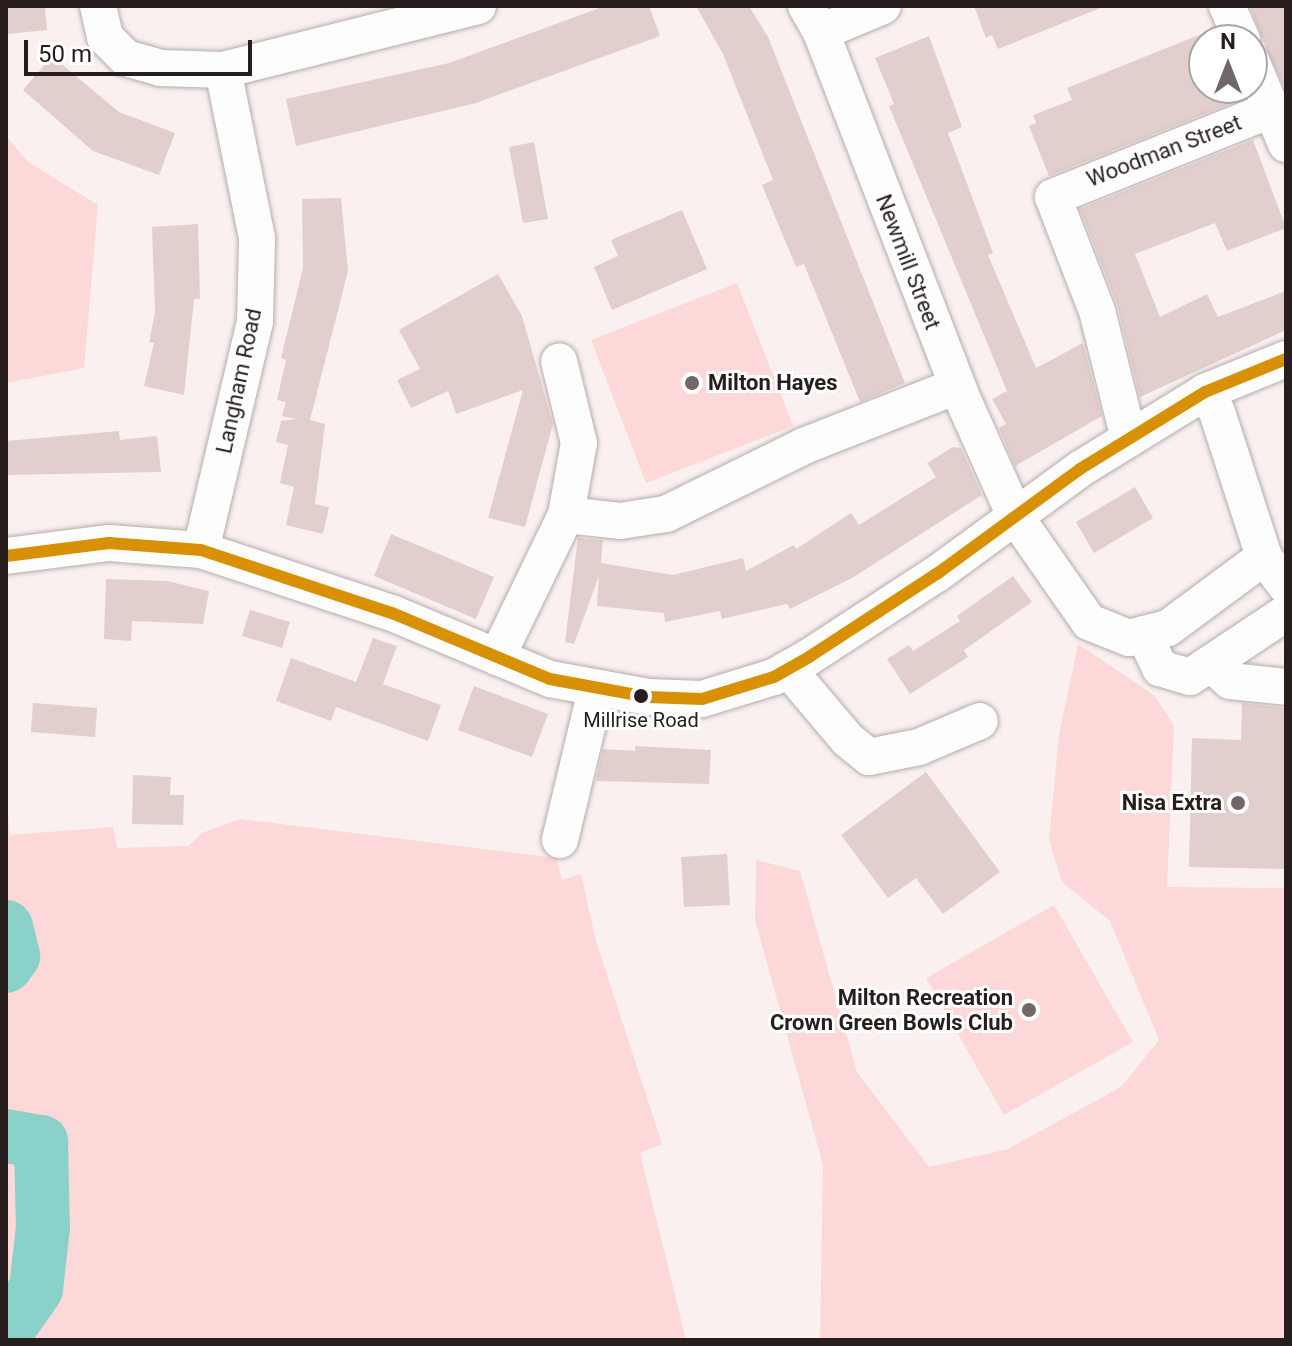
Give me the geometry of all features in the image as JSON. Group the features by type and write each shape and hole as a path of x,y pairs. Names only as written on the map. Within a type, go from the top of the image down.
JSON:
{"street":[{"path":"98,6 105,37 126,58 161,68 223,70 478,6"},
{"path":"814,19 883,6"},
{"name":"Newmill Street","path":"814,19 957,386 1015,516 1089,622 1129,638 1144,634"},
{"name":"Langham Road","path":"201,550 255,322 257,238 223,70"},
{"path":"1268,98 1286,144"},
{"name":"Woodman Street","path":"1129,439 1100,320 1053,201 1055,194 1273,109"},
{"path":"6,556 109,543 201,550 392,613 497,657 596,690 702,699 788,669 938,573 1015,516 1129,439 1205,392 1286,359"},
{"path":"497,657 566,515 579,443 559,361"},
{"path":"566,515 620,521 666,514 804,446 957,386"},
{"path":"1205,392 1217,412 1264,557 1286,586"},
{"path":"1264,557 1168,628 1144,634 1160,668 1173,675 1190,677 1214,666 1286,613"},
{"path":"1214,666 1230,681 1286,687"},
{"path":"788,669 848,740 869,757 919,747 980,721"},
{"path":"560,840 596,690"}],"shaded area":[{"path":"6,136 28,162 98,205 84,368 6,383"},
{"name":"Milton Hayes","path":"737,283 793,426 646,483 591,340"},
{"path":"1078,644 1155,696 1174,726 1167,887 1286,888 1286,1340 820,1340 823,1165 755,920 756,860 800,871 857,1072 929,1167 1008,1149 1121,1087 1159,1040 1110,921 1062,882 1049,840 1059,735"},
{"path":"6,791 10,835 113,827 117,848 189,846 202,833 240,819 556,858 562,880 581,874 596,941 662,1144 640,1153 686,1340 6,1340"},
{"name":"Milton Recreation Crown Green Bowls Club","path":"1054,905 1133,1042 1004,1115 926,978"}],"building":[{"path":"6,6 45,6 47,30 6,34"},
{"path":"605,6 649,6 660,36 476,103 296,146 286,99 449,63"},
{"path":"696,6 749,6 768,37 905,383 860,402 804,264 796,267 771,207 762,185 773,180 723,54"},
{"path":"974,6 1103,7 998,49 992,35 986,38"},
{"path":"1250,6 1286,6 1286,90 1268,52 1268,24 1257,24"},
{"path":"929,36 962,127 948,133 993,253 988,255 1036,368 1083,343 1102,416 1015,466 999,428 1006,424 992,399 1007,391 889,106 894,104 875,58"},
{"path":"1188,39 1188,104 1229,104 1049,176 1029,126 1036,123 1033,115 1072,100 1067,88"},
{"path":"52,56 119,112 175,133 159,175 93,151 23,90"},
{"path":"1253,140 1286,228 1227,251 1215,223 1135,254 1160,317 1207,294 1218,317 1286,291 1286,330 1140,397 1117,304 1080,209"},
{"path":"534,142 548,219 523,223 509,147"},
{"path":"341,198 348,271 310,420 325,424 315,504 329,507 323,534 286,525 294,487 280,483 288,445 276,442 281,421 296,419 282,416 286,402 277,400 286,360 281,358 303,268 302,199"},
{"path":"682,210 707,269 612,310 594,267 618,256 611,240"},
{"path":"198,224 200,299 194,299 184,395 144,386 154,343 149,342 155,313 152,227"},
{"path":"498,274 522,316 553,424 525,527 488,518 523,390 456,414 448,391 411,408 397,380 420,369 399,330"},
{"path":"119,431 120,440 157,436 161,472 6,475 6,441"},
{"path":"953,447 961,448 982,495 852,578 790,609 787,604 722,619 720,611 665,622 664,613 597,606 599,576 574,644 565,642 578,538 603,540 601,563 673,575 743,558 746,571 794,545 796,549 851,513 859,525 936,477 927,463"},
{"path":"1135,487 1153,518 1094,553 1076,522"},
{"path":"391,534 494,577 476,619 374,576"},
{"path":"1013,576 1032,602 964,650 968,657 910,694 887,659 909,645 913,651 960,621 957,616"},
{"path":"106,579 167,581 209,591 203,624 132,621 131,641 104,639"},
{"path":"250,610 290,622 282,648 242,636"},
{"path":"373,638 397,646 383,684 441,705 428,741 336,707 331,721 276,701 291,658 356,682"},
{"path":"474,686 548,714 532,757 458,730"},
{"path":"33,703 97,708 95,737 31,732"},
{"name":"Nisa Extra","path":"1242,703 1286,708 1286,869 1189,867 1192,738 1241,740"},
{"path":"635,746 711,750 709,784 596,781 603,749 635,751"},
{"path":"926,772 1000,872 943,914 916,878 888,898 841,835"},
{"path":"133,775 171,777 170,795 184,795 183,825 132,824"},
{"path":"727,854 730,905 684,907 681,857"}],"waterway":[{"path":"6,927 13,956 6,966"},
{"path":"6,1136 41,1142 43,1227 36,1289 6,1332"}],"transit line":[{"path":"6,556 109,543 201,550 392,613 550,679 648,697 702,699 774,677 809,657 938,573 1080,469 1205,392 1286,359"}],"place":[{"name":"Milton Hayes","path":"692,383"},
{"name":"Millrise Road","path":"641,696"},
{"name":"Nisa Extra","path":"1238,803"},
{"name":"Milton Recreation Crown Green Bowls Club","path":"1029,1010"}]}
